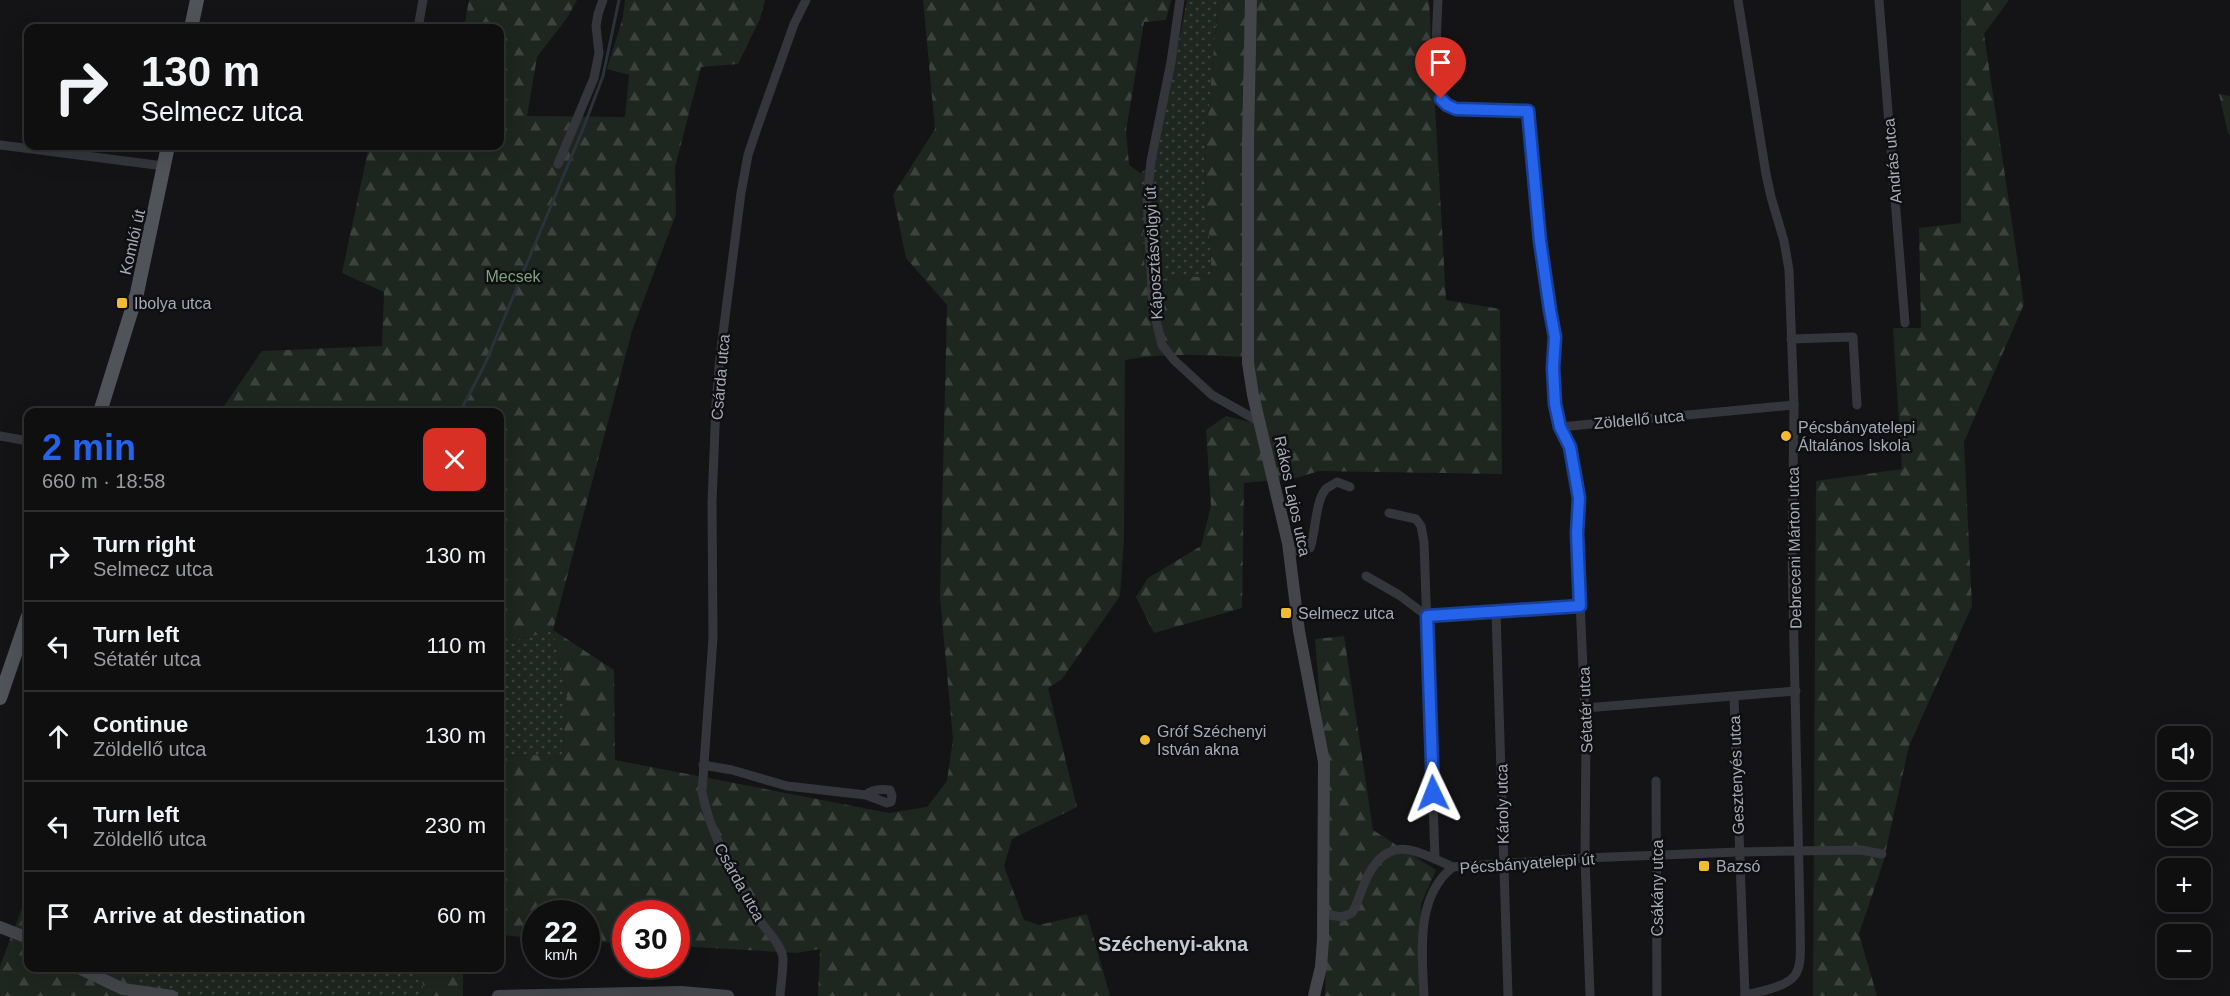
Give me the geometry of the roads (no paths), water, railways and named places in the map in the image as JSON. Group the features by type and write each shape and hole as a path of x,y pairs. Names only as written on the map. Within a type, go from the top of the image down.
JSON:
{"main road":[{"path":"192,24 197,0"},
{"name":"Komlói út","path":"101,408 137,293 167,150"},
{"path":"0,698 24,628"}],"street":[{"path":"419,24 423,0"},
{"path":"558,164 594,78 599,53 597,20 603,0"},
{"name":"Csárda utca","path":"780,996 783,959 780,951 760,921 717,842 707,816 702,792 713,638 711,523 716,405 741,194 748,155 756,131 794,24 806,0"},
{"name":"Káposztásvölgyi út","path":"1180,0 1171,62 1151,161 1147,200 1153,308 1162,345 1174,360 1212,395 1260,422"},
{"name":"Rákos Lajos utca","path":"1251,0 1247,339 1250,375 1290,552 1299,631 1324,762 1324,914 1321,967 1314,996"},
{"path":"1438,0 1437,80 1441,99 1456,109 1528,111 1540,241 1555,337 1553,368 1555,404 1560,427"},
{"name":"Debreceni Márton utca","path":"1738,0 1770,197 1784,241 1789,270 1794,405 1792,556 1800,968 1795,977 1781,987 1746,995"},
{"name":"András utca","path":"1879,0 1905,323"},
{"path":"0,145 24,148"},
{"path":"39,150 164,166"},
{"path":"1791,339 1853,337 1857,405"},
{"name":"Zöldellő utca","path":"1560,427 1794,405"},
{"name":"Sétatér utca","path":"1560,427 1570,447 1579,498 1577,533 1586,736 1585,858 1590,996"},
{"path":"0,436 24,440"},
{"path":"1290,552 1310,548 1316,533 1320,503 1325,489 1337,482 1350,487"},
{"path":"1389,513 1416,519 1424,542 1435,859"},
{"path":"1366,576 1399,595 1427,616 1580,606"},
{"name":"Károly utca","path":"1496,612 1508,996"},
{"path":"1585,708 1734,698 1796,691"},
{"name":"Gesztenyés utca","path":"1734,698 1738,852 1746,995"},
{"path":"703,765 732,770 787,786 866,795"},
{"name":"Csákány utca","path":"1656,781 1657,996"},
{"path":"1324,914 1342,917 1352,913 1378,860 1400,848 1410,849 1453,867"},
{"name":"Pécsbányatelepi út","path":"1424,996 1422,958 1424,921 1430,896 1443,875 1453,867 1585,858 1798,850 1861,850 1882,854"},
{"path":"0,927 24,936"},
{"path":"87,972 123,989 172,996"},
{"path":"498,996 681,992 728,996"}],"waterway":[{"path":"462,408 485,364 583,129 603,76 619,0"}],"place":[{"name":"Ibolya utca","path":"122,303"},
{"name":"Pécsbányatelepi Általános Iskola","path":"1786,436"},
{"name":"Selmecz utca","path":"1286,613"},
{"name":"Gróf Széchenyi István akna","path":"1145,740"},
{"name":"Bazsó","path":"1704,866"}],"district":[{"name":"Széchenyi-akna","path":"1173,944"}],"park label":[{"name":"Mecsek","path":"513,276"}]}
